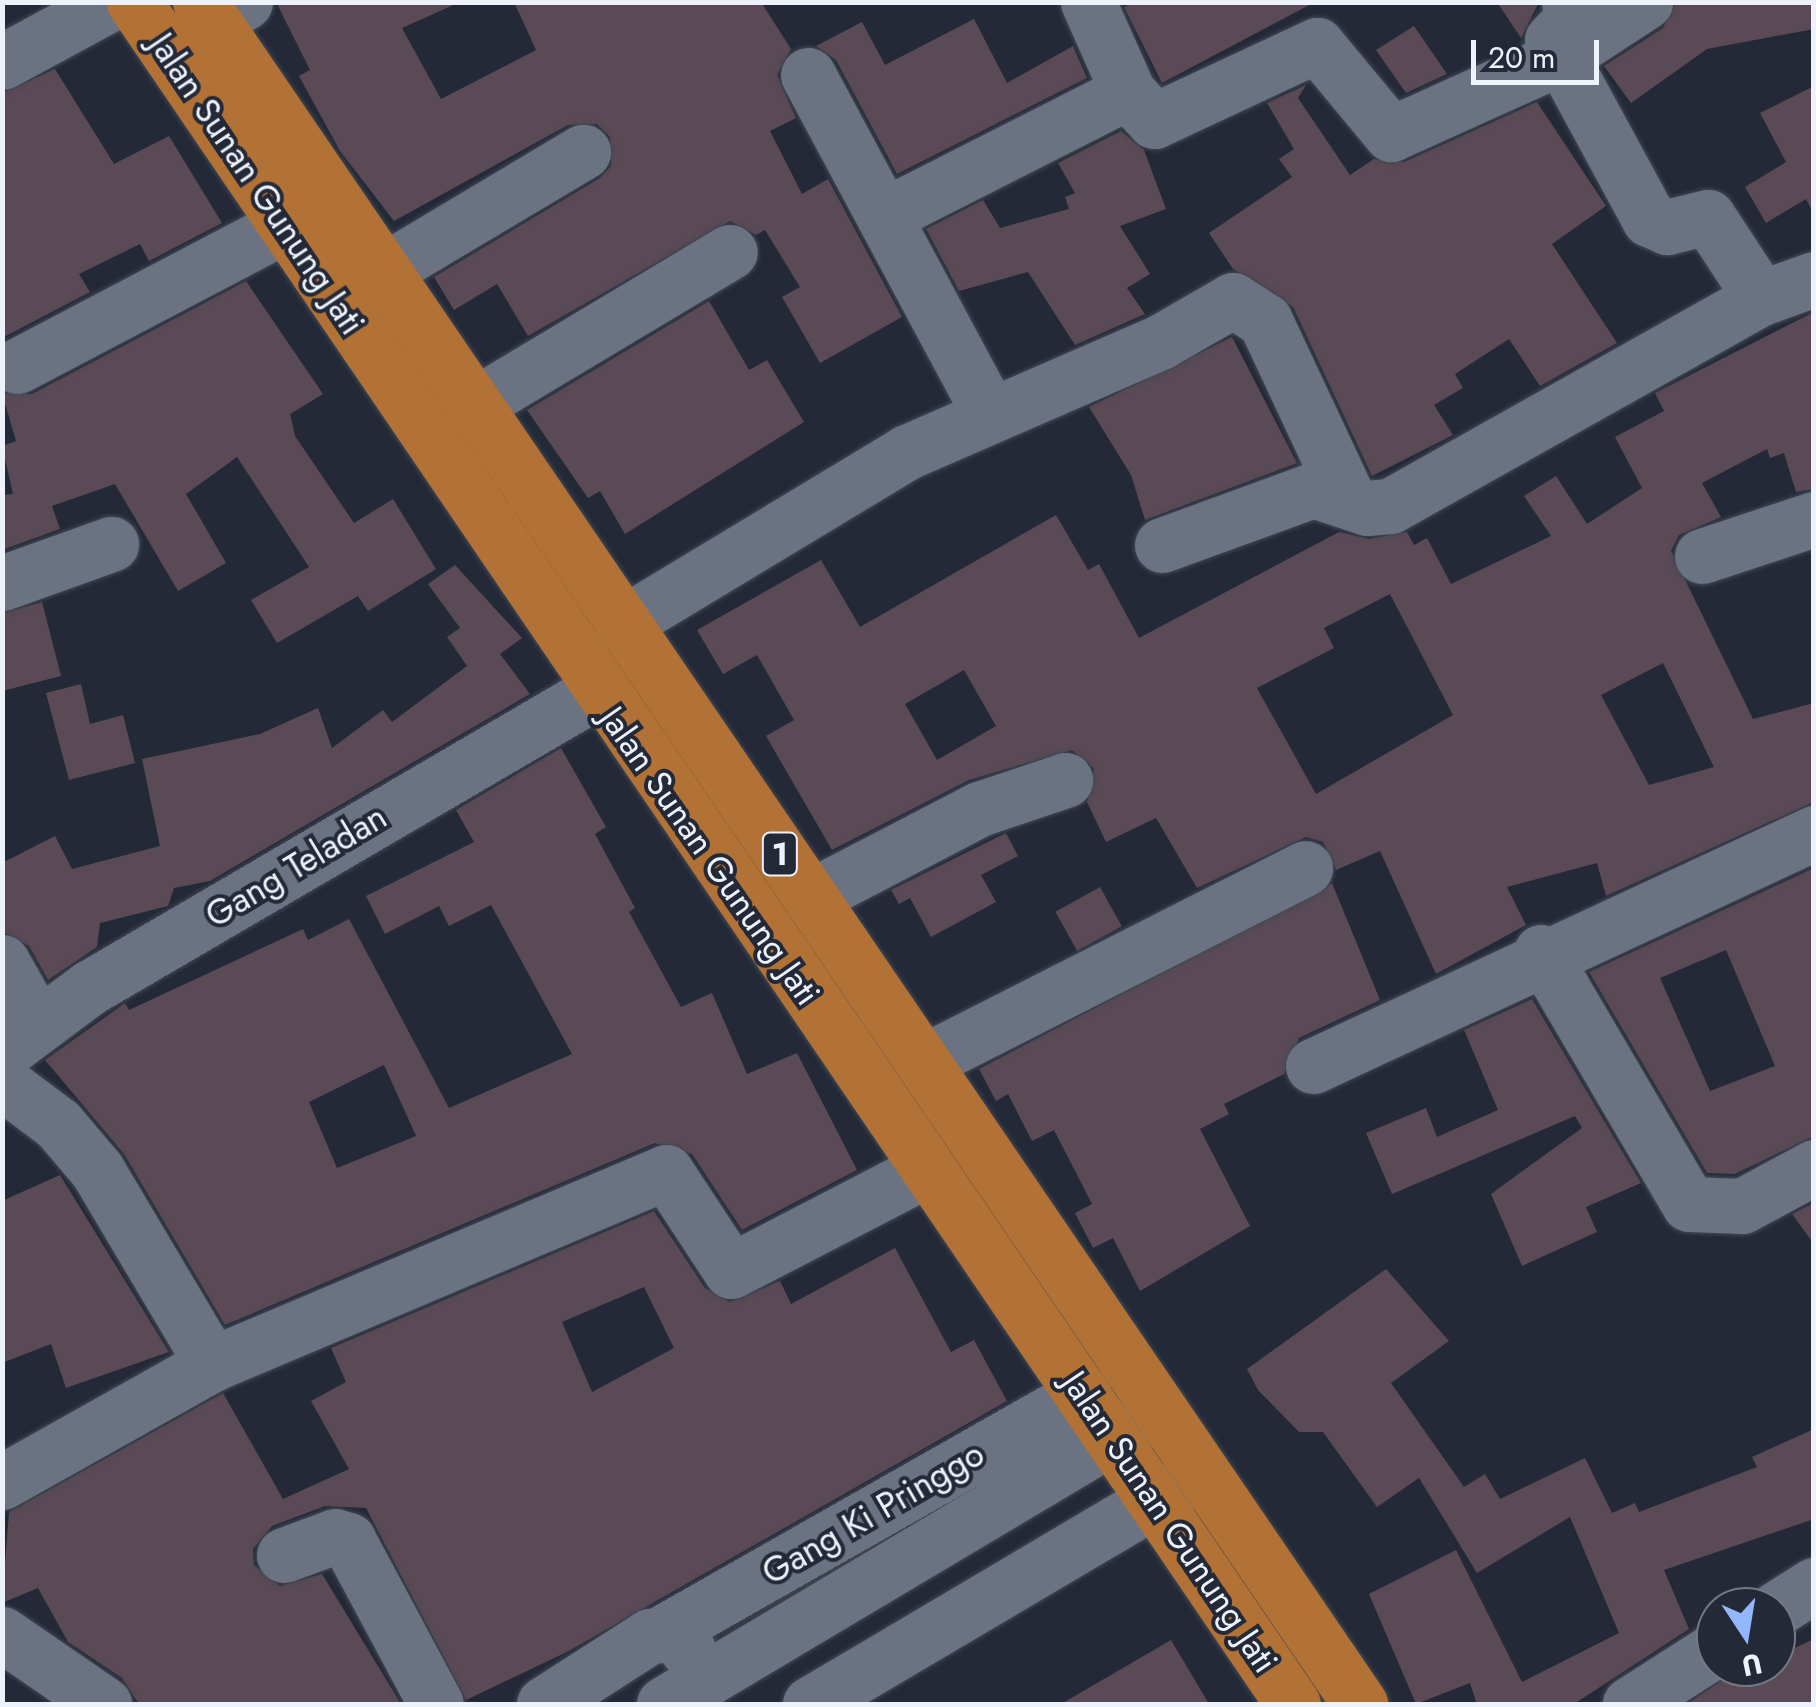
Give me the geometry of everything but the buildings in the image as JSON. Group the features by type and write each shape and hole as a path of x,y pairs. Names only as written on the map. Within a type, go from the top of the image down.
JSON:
{"highway":[{"name":"Jalan Sunan Gunung Jati","path":"134,2 597,691 926,1170 1160,1501 1293,1704"},
{"name":"1","path":"219,8 383,271 631,638 927,1060 1206,1468 1360,1704"},
{"path":"597,691 631,638"}],"street":[{"path":"2,62 114,2"},
{"path":"1088,2 1128,92 1154,121 1316,45 1333,55 1374,123 1407,134 1558,58 1645,2"},
{"path":"1570,2 1573,18 1552,36 1558,58 1649,219 1666,226 1708,217 1760,298"},
{"path":"167,50 219,8"},
{"path":"808,75 889,212 988,410"},
{"path":"889,212 1128,92"},
{"path":"383,271 583,152"},
{"path":"18,366 284,226"},
{"path":"474,405 730,252"},
{"path":"1162,545 1314,490 1346,494 1367,508 1390,506 1760,298 1814,279"},
{"path":"631,638 988,410 1242,300 1264,321 1346,494"},
{"path":"1702,556 1814,519"},
{"path":"2,583 111,544"},
{"name":"Gang Teladan","path":"20,1040 597,691"},
{"path":"810,897 979,809 1064,780"},
{"path":"1313,1066 1541,952 1814,834"},
{"path":"927,1060 1305,868"},
{"path":"1541,952 1690,1204 1742,1206 1814,1166"},
{"path":"2,962 20,1040"},
{"path":"2,1082 58,1124 97,1170 212,1364"},
{"path":"2,1482 212,1364 666,1172 731,1271 926,1170"},
{"name":"Gang Ki Pringgo","path":"544,1704 1084,1393"},
{"path":"664,1704 719,1690 1162,1407"},
{"path":"810,1704 1160,1501 1206,1468"},
{"path":"284,1555 335,1536 348,1540 436,1704"},
{"path":"662,1633 675,1634 719,1690"},
{"path":"2,1634 104,1704"},
{"path":"1630,1704 1696,1661"}]}
